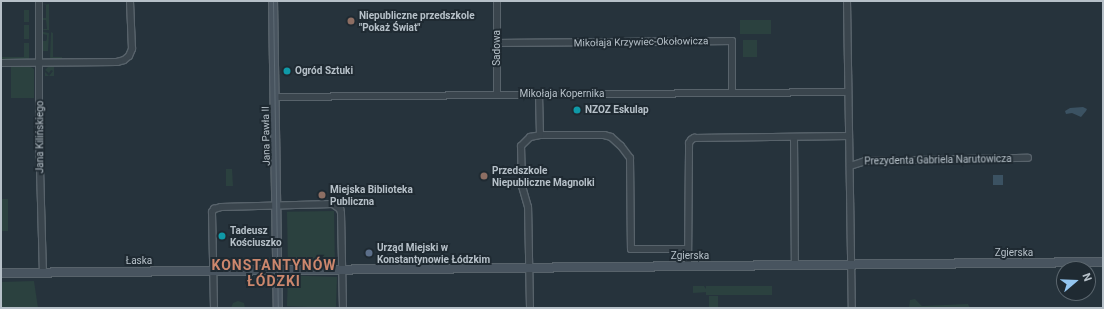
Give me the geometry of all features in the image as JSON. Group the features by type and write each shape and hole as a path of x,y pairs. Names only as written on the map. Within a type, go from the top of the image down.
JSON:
{"main road":[{"name":"Jana Pawła II","path":"273,1 278,308"},
{"name":"Zgierska","path":"278,270 1103,262"},
{"name":"Łaska","path":"1,273 278,270"}],"street":[{"name":"Jana Kilińskiego","path":"39,1 39,132 43,273"},
{"path":"1,63 116,62 124,60 129,56 132,49 130,1"},
{"name":"Sadowa","path":"497,1 497,95"},
{"name":"Prezydenta Gabriela Narutowicza","path":"847,1 852,308"},
{"name":"Mikołaja Krzywiec-Okołowicza","path":"497,43 732,41 732,93"},
{"name":"Mikołaja Kopernika","path":"275,98 848,92"},
{"path":"539,95 540,135"},
{"path":"530,308 528,207 522,186 521,146 530,137 540,135 604,135 611,137 621,146 630,158 631,249 688,248"},
{"path":"688,266 689,143 691,140 694,138 849,136"},
{"path":"794,137 795,265"},
{"name":"Prezydenta Gabriela Narutowicza","path":"850,166 865,161 1028,158"},
{"path":"214,308 212,212 214,209 221,207 277,205 337,206 341,213 343,308"}],"green space":[{"path":"49,4 49,30 44,30 42,29 47,29 46,20 42,20 42,18 46,18 46,5 42,5"},
{"path":"24,10 29,10 29,22 24,22"},
{"path":"740,20 771,20 771,34 740,34"},
{"path":"24,25 29,25 29,39 24,39"},
{"path":"43,32 49,33 48,51 43,51 43,41 46,41 47,35 43,34"},
{"path":"51,32 53,33 53,57 62,57 62,60 50,60"},
{"path":"743,40 757,40 757,57 743,57"},
{"path":"24,43 29,43 29,61 1,61 1,57 24,57"},
{"path":"11,66 29,66 34,69 34,98 11,98"},
{"path":"49,66 54,66 54,76 49,76 53,71 51,70 49,73 45,70"},
{"path":"226,169 232,169 233,186 226,186"},
{"path":"1,199 8,199 8,231 1,231"},
{"path":"334,211 335,260 288,261 287,212"},
{"path":"288,275 337,277 336,308 287,306"},
{"path":"34,281 38,308 1,308 1,282"},
{"path":"693,286 704,286 708,292 693,293"},
{"path":"706,286 772,286 772,295 706,295"},
{"path":"709,296 718,296 718,308 709,308"},
{"path":"915,299 922,306 968,304 970,308 909,308 910,300"},
{"path":"238,301 244,303 245,308 231,308 233,303"}],"water":[{"path":"1083,107 1087,109 1081,117 1072,113 1066,114 1065,111 1070,108"},
{"path":"993,175 1003,175 1003,185 993,185"}],"tram line":[{"path":"273,1 278,308"}],"place":[{"name":"Niepubliczne przedszkole \"Pokaż Świat\"","path":"351,21"},
{"name":"Ogród Sztuki","path":"287,71"},
{"name":"NZOZ Eskulap","path":"577,110"},
{"name":"Przedszkole Niepubliczne Magnolki","path":"484,176"},
{"name":"Miejska Biblioteka Publiczna","path":"322,195"},
{"name":"Tadeusz Kościuszko","path":"222,236"},
{"name":"Urząd Miejski w Konstantynowie Łódzkim","path":"369,253"}],"district":[{"name":"KONSTANTYNÓW ŁÓDZKI","path":"274,274"}]}
